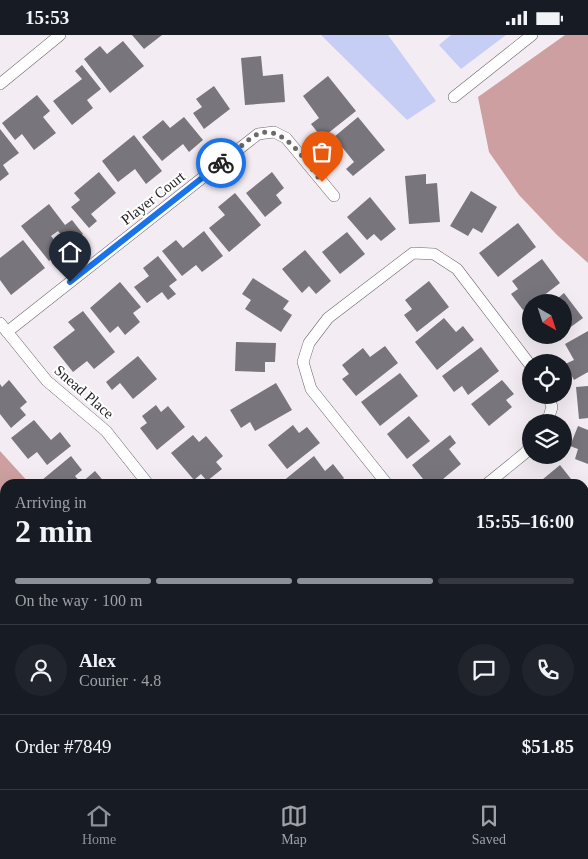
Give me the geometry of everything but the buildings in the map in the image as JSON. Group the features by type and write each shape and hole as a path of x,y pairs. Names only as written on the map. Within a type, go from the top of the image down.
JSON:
{"street":[{"path":"0,84 60,35"},
{"path":"454,97 532,35"},
{"name":"Player Court","path":"4,327 258,134 274,132 286,138 334,196"},
{"path":"383,479 311,389 303,362 309,343 328,318 413,253 434,254 457,269 522,355"},
{"name":"Snead Place","path":"4,327 47,381 106,431 144,479"},
{"path":"492,479 522,455"}],"shaded area":[{"path":"565,35 588,35 588,263 557,235 519,195 489,152 478,97"},
{"path":"0,451 25,479 0,479"}],"water":[{"path":"321,35 388,35 436,101 407,120"},
{"path":"451,35 506,35 461,69 439,45"}],"way so far":[{"path":"221,163 258,134 274,132 286,138 322,182"}],"route":[{"path":"70,282 221,163"}]}
